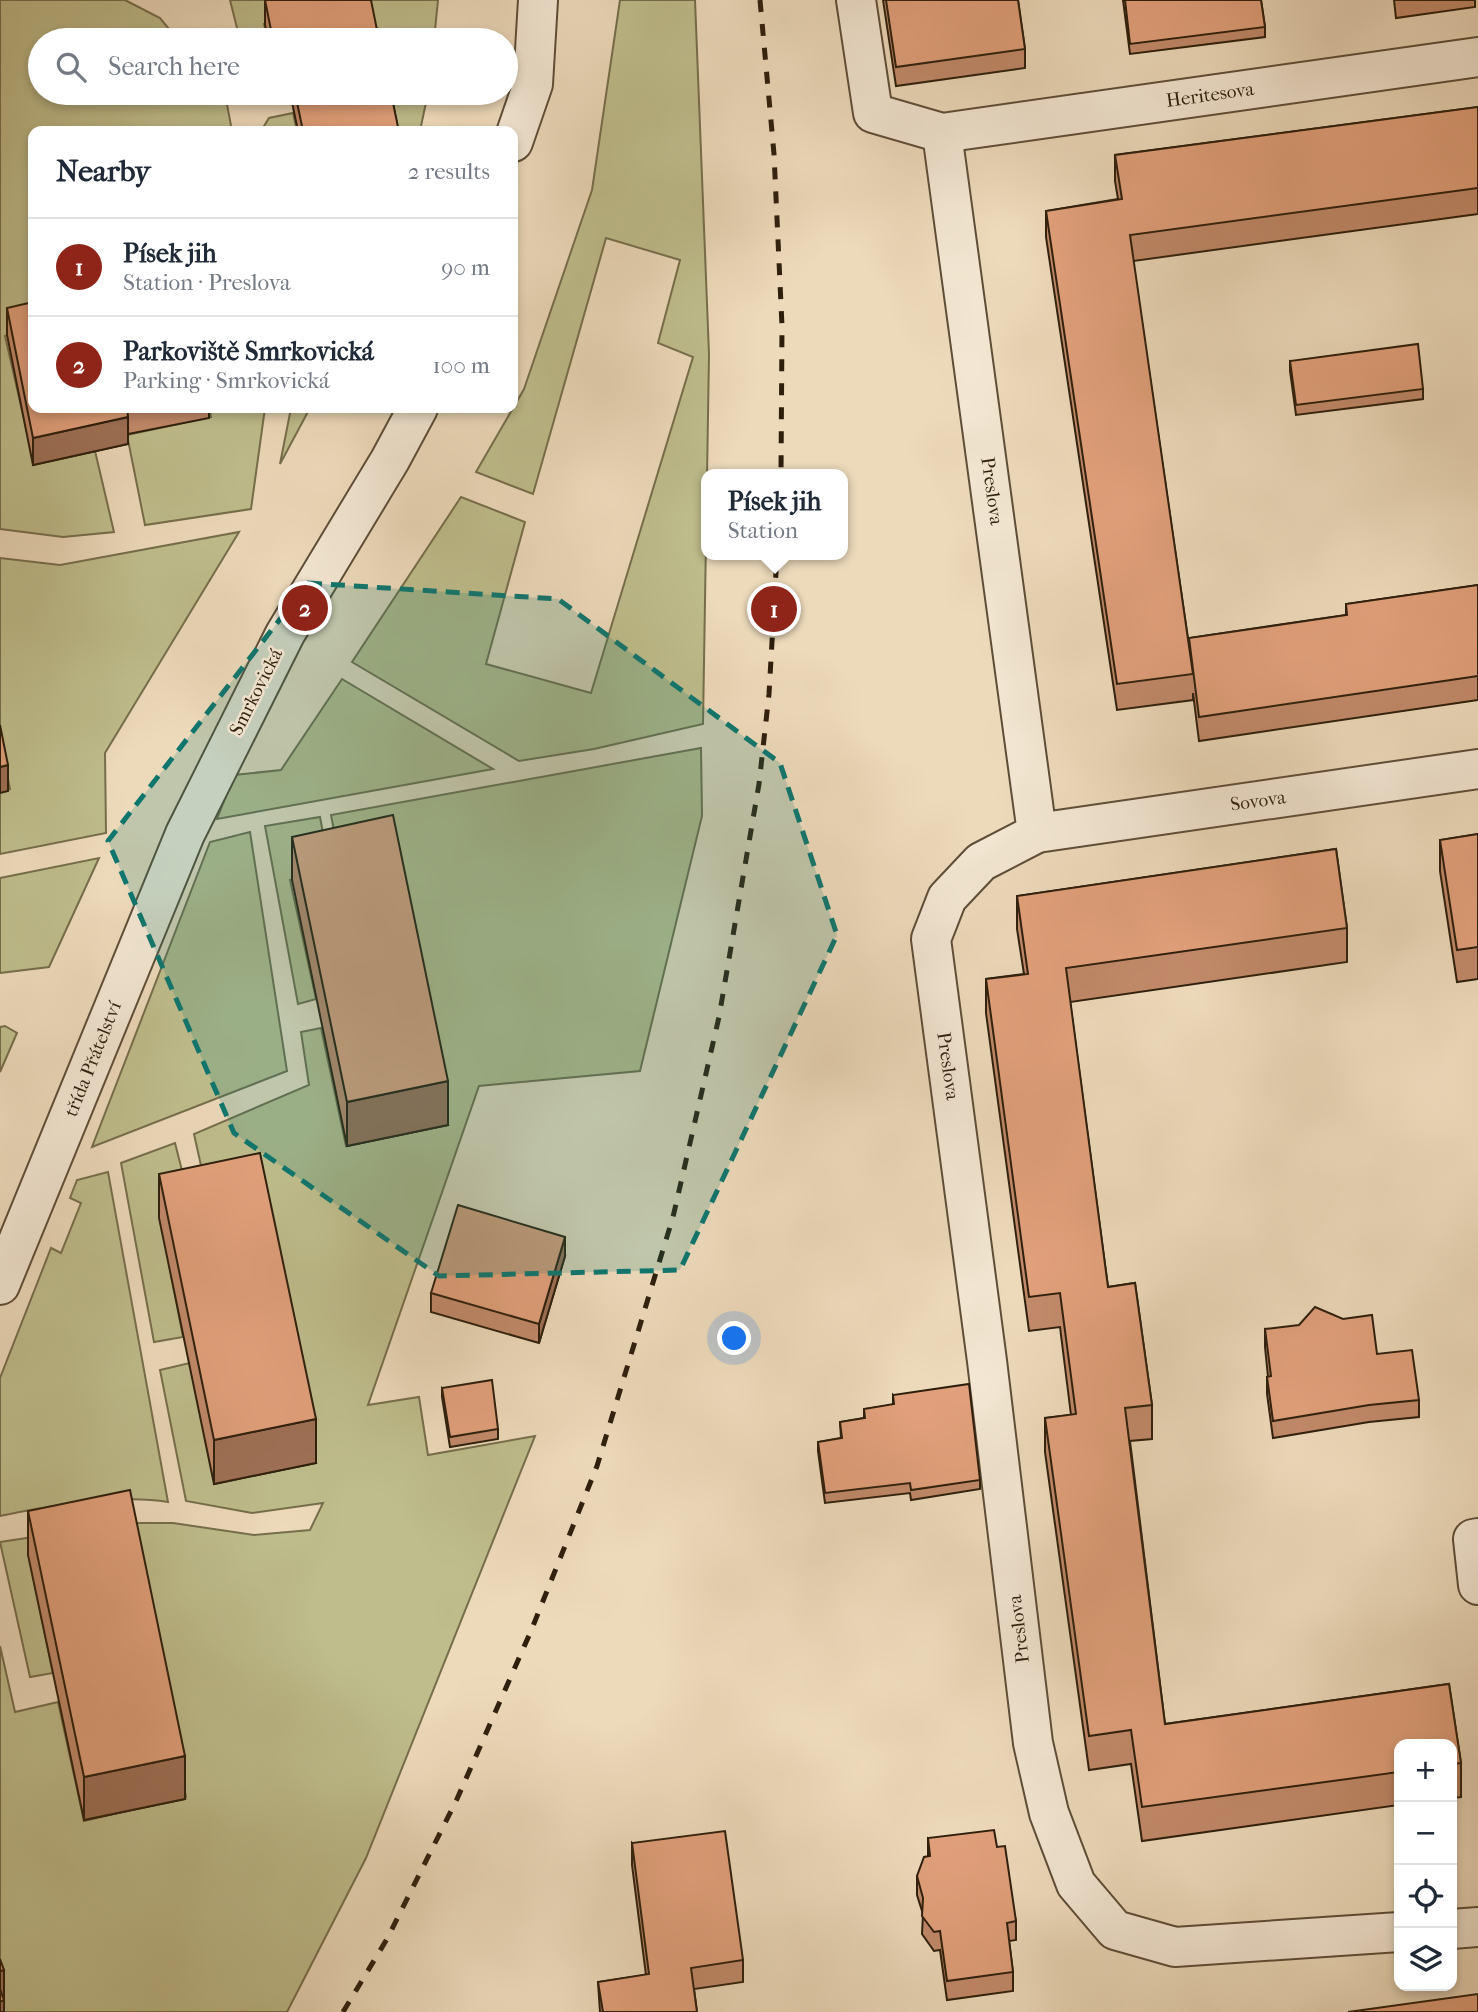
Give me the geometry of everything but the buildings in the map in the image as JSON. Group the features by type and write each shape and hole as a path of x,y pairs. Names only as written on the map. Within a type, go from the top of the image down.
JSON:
{"street":[{"path":"518,128 533,85 538,0"},
{"path":"856,0 873,113 942,133"},
{"name":"Heritesova","path":"942,133 1478,57"},
{"name":"Preslova","path":"942,133 1037,833 981,862 947,898 931,939 987,1361 1033,1743 1049,1813 1076,1884 1115,1930 1175,1947 1394,1932"},
{"name":"Smrkovická","path":"185,834 285,634 415,413"},
{"name":"Sovova","path":"1037,833 1478,769"},
{"name":"třída Přátelství","path":"0,1285 185,834"},
{"path":"1478,1538 1473,1539 1478,1585"},
{"path":"1457,1929 1478,1927"}],"highlighted area":[{"path":"308,583 558,599 780,763 837,935 680,1270 439,1276 234,1133 108,841"}],"shaded area":[{"path":"0,0 125,0 160,18 168,28 28,28 28,105 227,105 231,126 28,126 28,330 5,336 34,463 95,451 114,532 63,537 0,529"},
{"path":"230,0 269,0 274,22 264,24 265,28 237,28"},
{"path":"365,0 438,0 435,28 371,28"},
{"path":"620,0 695,0 709,354 707,469 701,469 701,560 706,560 703,724 594,749 519,761 352,662 461,497 525,522 486,664 591,693 693,357 658,343 680,260 606,238 533,494 476,472 510,413 518,413 518,399 524,389 592,190"},
{"path":"388,105 425,105 421,126 392,126"},
{"path":"293,113 296,126 264,126 269,118"},
{"path":"210,413 264,413 251,509 145,525 127,435 211,417"},
{"path":"290,413 307,413 280,464"},
{"path":"239,532 105,753 106,833 0,854 0,792 10,789 0,740 0,558 60,565"},
{"path":"342,679 493,769 217,819 234,775 281,770"},
{"path":"701,748 702,816 640,1071 479,1086 368,1405 419,1397 428,1455 535,1436 366,1858 287,2012 2,2012 0,1646 15,1712 58,1702 84,1821 186,1797 133,1533 28,1553 53,1673 30,1677 0,1542 127,1523 173,1523 254,1535 310,1530 323,1503 252,1513 186,1501 160,1370 190,1363 210,1206 194,1134 309,1085 301,1032 321,1028 346,1146 448,1125 341,867 331,815"},
{"path":"320,817 330,871 290,880 316,999 298,1004 265,826"},
{"path":"250,832 287,1071 92,1147 210,842"},
{"path":"99,858 49,967 0,973 0,878"},
{"path":"5,1026 17,1033 0,1072 0,1027"},
{"path":"175,1143 192,1210 160,1217 183,1337 154,1342 121,1163"},
{"path":"108,1172 168,1502 106,1500 0,1516 0,1378 51,1248 61,1253 81,1203 70,1198 77,1180"}],"railway":[{"path":"760,0 774,154 782,326 781,469"},
{"path":"343,2012 387,1939 457,1799 531,1631 597,1466 673,1217 719,1017 759,784 769,694 777,560"}],"place":[{"name":"Parkoviště Smrkovická","path":"305,608"},
{"name":"Písek jih","path":"774,609"}]}
